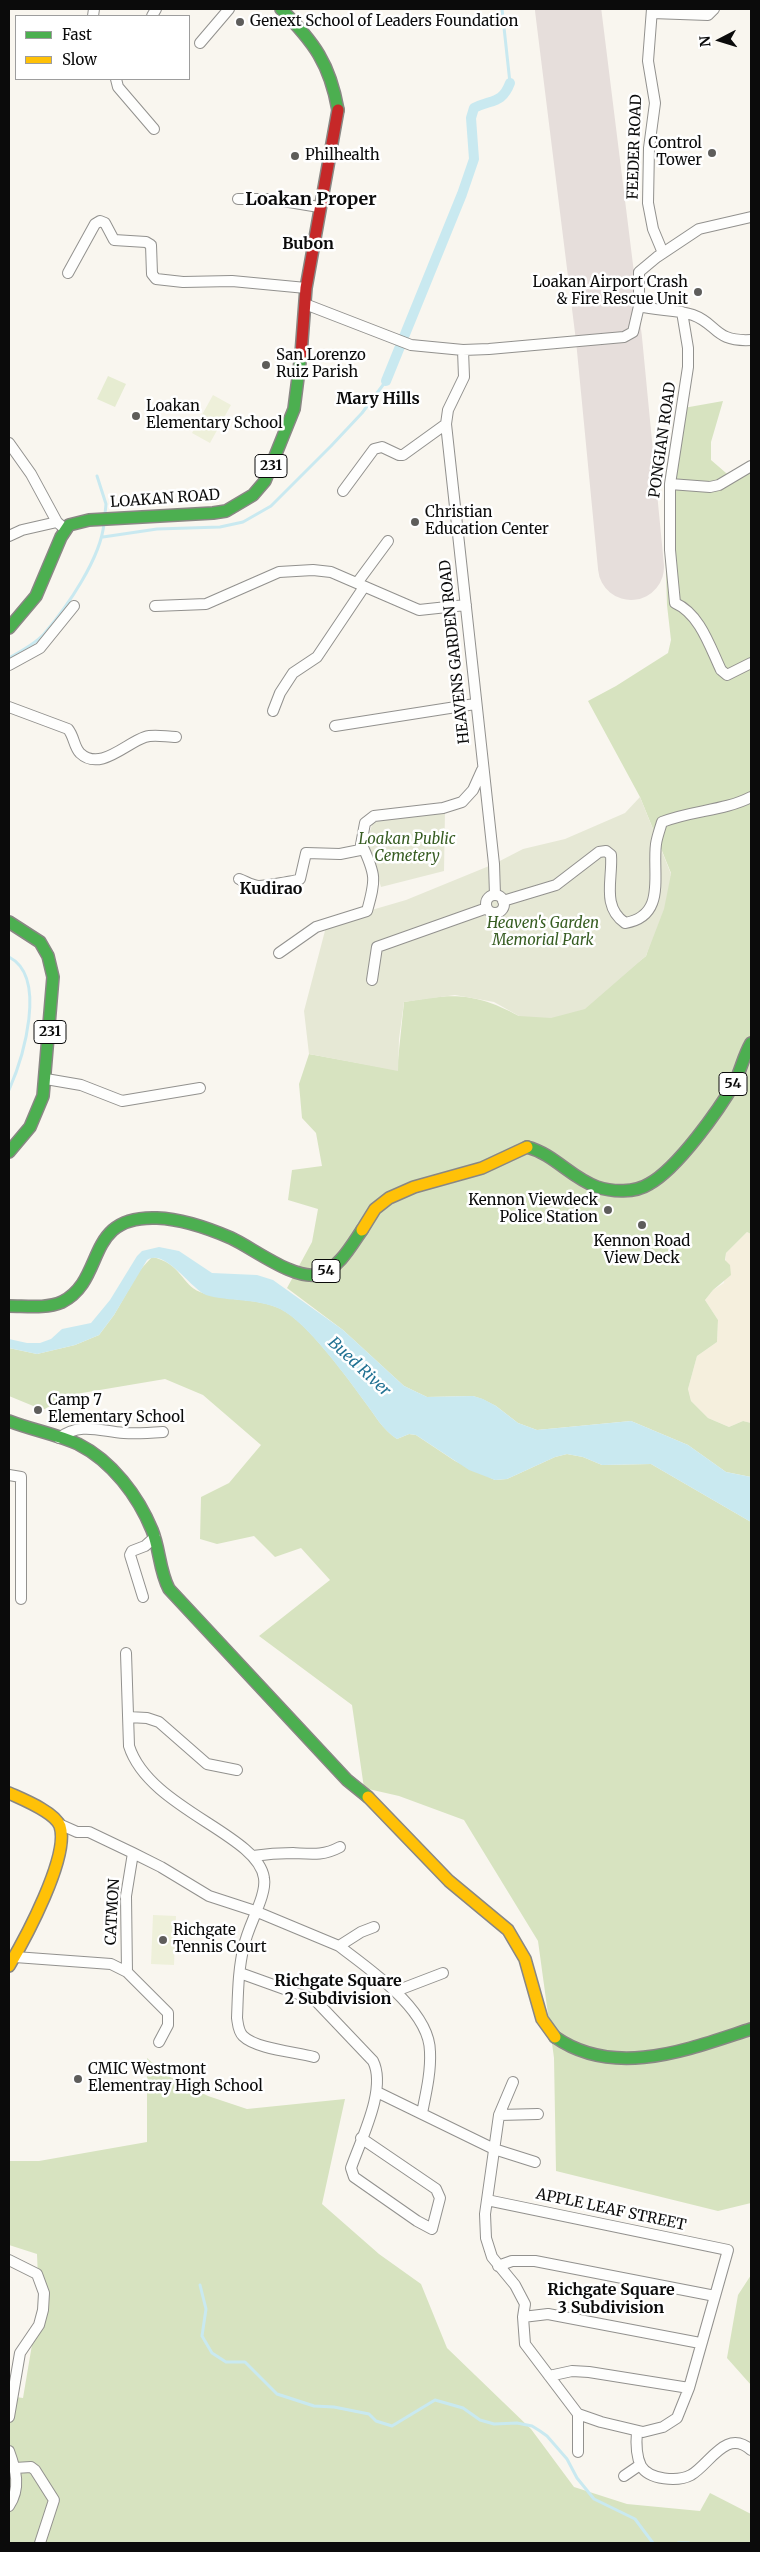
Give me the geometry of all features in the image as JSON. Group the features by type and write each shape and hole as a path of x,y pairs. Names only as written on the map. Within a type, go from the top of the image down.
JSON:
{"main road":[{"name":"LOAKAN ROAD","path":"61,526 89,520 226,511 253,495 264,481 294,409 299,384 306,288 319,207 336,130 337,101 333,81 306,34 281,9"},
{"path":"9,628 36,596 61,526"},
{"name":"231","path":"9,922 31,933 45,947 51,961 53,997 46,1079 39,1114 32,1126 9,1152"},
{"name":"54","path":"9,1305 47,1305 63,1302 78,1287 104,1240 116,1226 130,1220 168,1218 199,1227 245,1244 305,1276 320,1275 341,1259 378,1205 402,1192 483,1168 526,1147 543,1152 591,1184 615,1189 641,1188 663,1174 718,1108 735,1080 751,1043"},
{"path":"9,1421 77,1443 105,1460 141,1510 155,1537 164,1580 184,1606 340,1773 382,1809 449,1882 507,1928 516,1938 529,1970 547,2030 571,2047 599,2056 631,2058 685,2050 751,2029"},
{"path":"9,1792 59,1824 62,1840 54,1870 12,1961"}],"street":[{"path":"200,43 229,9"},
{"path":"652,11 708,15 714,9"},
{"name":"FEEDER ROAD","path":"652,11 648,61 655,103 649,148 648,203 662,253"},
{"path":"116,80 118,87 154,129"},
{"path":"238,199 271,199 319,207"},
{"path":"305,304 411,345 463,350 595,341 624,337 633,332 639,306 639,272 662,253 699,229 751,217"},
{"path":"68,273 95,224 100,221 106,223 114,240 146,242 151,245 152,274 156,278 183,282 232,281 306,288"},
{"path":"639,306 664,312 682,312 695,316 728,338 751,340"},
{"name":"PONGIAN ROAD","path":"682,312 688,348 688,368 670,484 670,550 675,603 689,610 721,670 727,675 751,663"},
{"name":"HEAVENS GARDEN ROAD","path":"463,350 464,377 448,410 446,424 475,704 499,898"},
{"path":"343,491 374,450 382,446 399,456 403,455 446,424"},
{"path":"9,443 31,474 61,526 22,530 9,536"},
{"path":"670,484 710,487 720,484 751,466"},
{"path":"273,711 280,693 293,673 316,658 388,541"},
{"path":"155,606 206,604 279,572 331,572 419,610 466,606"},
{"path":"9,665 40,648 74,606"},
{"path":"335,726 475,704"},
{"path":"9,707 68,729 80,753 89,758 97,759 112,755 145,737 176,737"},
{"path":"239,880 258,886 281,881 295,882 300,879 306,853 340,854 360,850 364,823 374,816 443,808 462,802 473,790 483,767"},
{"path":"487,908 487,900 556,885 599,852 606,851 611,855 612,864 610,903 620,919 625,922 633,921 646,912 653,903 657,869 656,844 662,822 708,809 732,806 751,797"},
{"path":"279,953 316,927 368,911 375,883 372,867 362,845"},
{"path":"487,908 492,912 498,913 502,909 499,898"},
{"path":"372,980 377,947 487,908"},
{"path":"46,1079 81,1085 122,1101 200,1088"},
{"path":"59,1438 75,1429 86,1428 122,1433 163,1432"},
{"path":"9,1475 21,1477 21,1599"},
{"path":"143,1597 130,1555 132,1551 145,1546 155,1537"},
{"path":"126,1653 129,1746 133,1760 144,1775 173,1801 253,1856 264,1876 263,1896 255,1911 243,1947 237,2018 242,2034 259,2045 314,2056"},
{"path":"128,1717 147,1718 159,1722 208,1764 236,1770"},
{"path":"59,1824 77,1832 89,1832 133,1853 161,1867 209,1896 255,1911 339,1946 396,1991 424,2030 431,2050 422,2113"},
{"path":"253,1856 294,1853 312,1856 327,1853 340,1846"},
{"name":"CATMON","path":"126,1972 126,1896 133,1853"},
{"path":"339,1946 374,1926"},
{"path":"12,1961 103,1962 126,1972 168,2013 168,2025 159,2042"},
{"path":"240,1973 302,1994 320,2004 373,2061 378,2071 377,2092 361,2138 351,2168 354,2177 416,2221 432,2229 440,2198 436,2189 361,2138"},
{"path":"396,1991 443,1973"},
{"path":"498,2266 512,2261 535,2261 715,2296 681,2412 673,2422 652,2431 636,2431 588,2419 578,2414 526,2344 523,2317 525,2304 521,2293 498,2266 489,2248 484,2226 499,2115 513,2082"},
{"path":"377,2092 494,2149 535,2162"},
{"path":"499,2115 538,2114"},
{"name":"APPLE LEAF STREET","path":"487,2200 728,2250 715,2296"},
{"path":"9,2260 37,2274 44,2293 39,2325 20,2353 9,2417"},
{"path":"523,2317 548,2314 700,2343"},
{"path":"549,2376 572,2371 589,2372 689,2388"},
{"path":"578,2414 578,2452"},
{"path":"636,2431 636,2448 640,2465 645,2470 661,2478 682,2478 691,2474 716,2450 726,2445 736,2443 745,2445 751,2450"},
{"path":"9,2451 16,2468 17,2484 9,2506"},
{"path":"624,2476 640,2465"},
{"path":"16,2468 31,2467 35,2470 54,2500 40,2543"}],"shaded area":[{"path":"747,1232 751,1234 751,1423 743,1421 729,1427 708,1418 691,1401 688,1389 697,1356 717,1342 718,1320 705,1300 713,1290 724,1283 726,1253"}],"green space":[{"path":"108,376 126,384 115,407 97,399"},
{"path":"213,395 231,405 210,443 192,433"},
{"path":"723,401 711,442 711,460 733,479 751,470 751,1234 747,1232 726,1253 725,1260 730,1265 731,1275 713,1290 705,1300 718,1320 717,1342 697,1356 688,1389 691,1401 708,1418 729,1427 743,1421 751,1423 751,1477 726,1472 688,1445 631,1421 537,1430 518,1423 496,1406 473,1396 427,1397 404,1386 343,1330 287,1288 312,1242 318,1209 288,1200 292,1170 322,1166 316,1133 302,1118 299,1084 309,1054 397,1070 404,1002 436,997 463,997 489,1002 519,1016 614,981 646,956 671,873 640,797 588,701 616,686 668,653 671,640 667,605 664,506 678,409"},
{"name":"Heaven's Garden Memorial Park","path":"640,797 671,874 664,909 646,956 585,1009 551,1018 519,1016 494,1002 455,995 404,1002 399,1039 398,1071 309,1054 304,1011 327,923 406,900 494,864 523,849 565,839 625,813"},
{"name":"Loakan Public Cemetery","path":"445,811 444,871 381,887 367,840 373,822"},
{"path":"152,1257 169,1264 194,1289 200,1292 271,1305 291,1316 326,1351 379,1422 397,1439 409,1434 416,1435 455,1461 495,1480 507,1479 555,1457 567,1454 583,1457 602,1465 651,1464 751,1522 751,2203 718,2211 556,2171 554,2058 538,1941 464,1820 399,1796 364,1788 352,1705 259,1636 330,1580 301,1548 275,1557 254,1536 217,1544 200,1539 201,1497 229,1483 261,1445 203,1395 165,1379 70,1395 43,1410 9,1396 9,1348 37,1354 75,1345 99,1335 114,1315 140,1270"},
{"name":"Richgate Tennis Court","path":"153,1915 176,1916 174,1965 151,1964"},
{"path":"147,2058 166,2075 208,2096 247,2109 345,2099 322,2204 379,2254 421,2284 447,2348 531,2429 574,2487 627,2504 700,2511 710,2493 751,2514 751,2543 9,2543 9,2396 23,2398 39,2303 37,2254 9,2245 9,2161 39,2161 147,2142"},
{"path":"751,2275 751,2385 727,2358 738,2295"}],"water":[{"name":"Bued River","path":"159,1247 179,1251 212,1273 257,1275 273,1280 343,1330 404,1386 427,1397 473,1396 483,1399 496,1406 518,1423 537,1430 631,1421 688,1445 726,1472 751,1477 751,1522 651,1464 602,1465 583,1457 567,1454 555,1457 507,1479 495,1480 469,1470 416,1435 409,1434 397,1439 380,1423 314,1338 291,1316 280,1309 262,1303 206,1295 162,1259 154,1258 147,1260 114,1315 99,1335 75,1345 37,1354 9,1348 9,1339 27,1343 40,1343 51,1339 62,1329 91,1323 110,1300 137,1256 142,1251"}],"waterway":[{"path":"502,9 510,83"},
{"path":"386,381 462,194 474,159 471,118 474,108 500,98 504,95 510,83"},
{"path":"103,537 157,529 220,527 243,522 271,506 362,413 386,381"},
{"path":"97,476 106,504 105,514"},
{"path":"9,658 41,637 63,610 82,582 90,566 102,537 104,523"},
{"path":"9,957 21,967 27,982 30,999 25,1039 15,1076 9,1090"},
{"path":"200,2285 206,2309 202,2336 212,2353 226,2362 245,2362 277,2394 314,2406 334,2407 369,2414 376,2421 392,2426 435,2400 463,2408 480,2420 494,2424 517,2423 532,2426 547,2436 567,2459 577,2478 594,2499 635,2519 653,2543"},
{"path":"678,2543 689,2543"}],"runway":[{"path":"568,9 609,339 631,567"}],"traffic: fast":[{"path":"281,9 303,32 319,55 330,79 338,110"},
{"path":"9,628 36,596 61,537 69,525 89,520 226,511 253,495 265,481 294,409 301,354"},
{"path":"9,922 40,942 48,956 53,977 43,1096 30,1127 9,1152"},
{"path":"527,1147 546,1155 579,1178 597,1187 623,1191 643,1187 672,1166 708,1123 735,1082 751,1043"},
{"path":"9,1306 43,1306 62,1302 76,1292 85,1279 106,1237 117,1227 134,1220 157,1218 195,1225 231,1238 287,1269 310,1275 327,1271 339,1262 362,1230"},
{"path":"9,1421 78,1444 90,1451 113,1470 131,1492 146,1517 155,1537 163,1574 169,1589 347,1780 368,1797"},
{"path":"555,2037 578,2050 602,2056 627,2058 678,2051 751,2029"}],"traffic: slow":[{"path":"362,1230 375,1209 389,1198 414,1187 482,1168 527,1147"},
{"path":"9,1793 38,1806 52,1816 60,1826 61,1840 58,1857 44,1897 9,1966"},
{"path":"368,1797 449,1881 508,1930 525,1959 542,2019 555,2037"}],"traffic: jam":[{"path":"301,354 306,288 338,110"}],"place":[{"name":"Genext School of Leaders Foundation","path":"240,22"},
{"name":"Control Tower","path":"712,153"},
{"name":"Philhealth","path":"295,156"},
{"name":"Loakan Airport Crash & Fire Rescue Unit","path":"698,292"},
{"name":"San Lorenzo Ruiz Parish","path":"266,365"},
{"name":"Loakan Elementary School","path":"136,416"},
{"name":"Christian Education Center","path":"415,522"},
{"name":"Kennon Viewdeck Police Station","path":"608,1210"},
{"name":"Kennon Road View Deck","path":"642,1225"},
{"name":"Camp 7 Elementary School","path":"38,1410"},
{"name":"Richgate Tennis Court","path":"163,1940"},
{"name":"CMIC Westmont Elementray High School","path":"78,2079"}],"district":[{"name":"Loakan Proper","path":"311,200"},
{"name":"Bubon","path":"308,244"},
{"name":"Mary Hills","path":"378,399"},
{"name":"Kudirao","path":"271,889"},
{"name":"Richgate Square 2 Subdivision","path":"338,1990"},
{"name":"Richgate Square 3 Subdivision","path":"611,2299"}]}
